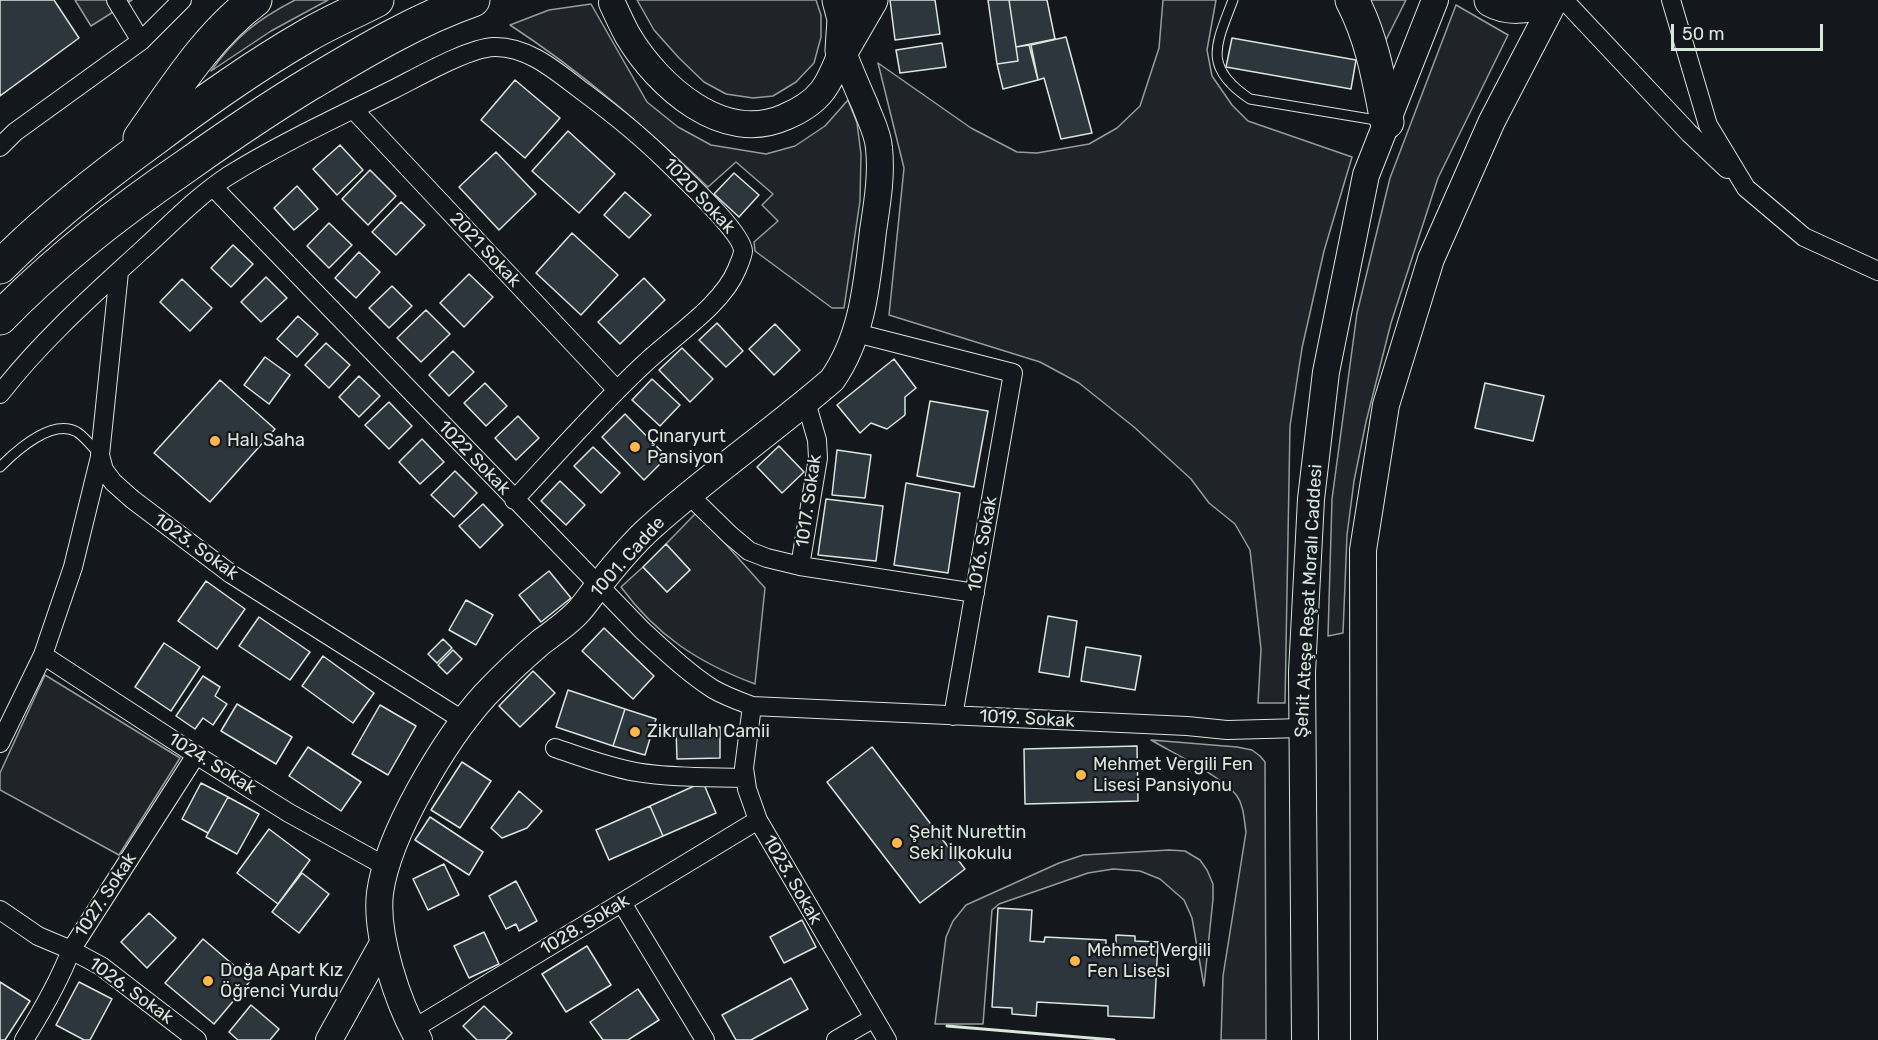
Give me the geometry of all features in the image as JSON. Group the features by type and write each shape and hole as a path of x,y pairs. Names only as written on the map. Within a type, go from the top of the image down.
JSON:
{"highway":[{"path":"123,161 202,52 255,0"},
{"path":"0,267 12,245 123,161 249,71 310,34 377,0"},
{"path":"0,318 57,264 138,198 240,128 329,72 394,35 473,0"},
{"path":"838,0 844,19 842,50"},
{"path":"842,50 870,0"},
{"path":"1352,0 1369,43 1387,122"},
{"path":"1491,0 1499,5 1521,7 1544,0"}],"main road":[{"name":"Şehit Ateşe Reşat Moralı Caddesi","path":"1305,1040 1302,672 1311,499 1326,372 1366,175 1435,0"},
{"path":"1364,1040 1363,550 1386,405 1431,259 1492,121 1555,0"},
{"path":"612,3 627,35 654,71 674,89 717,119 739,124 756,126 774,122 811,104 825,88 842,50"},
{"name":"1001. Cadde","path":"416,1035 397,990 383,943 380,895 385,866 405,821 447,745 485,696 513,667 578,613 598,586 648,529 739,453 806,402 832,380 842,367 856,333 866,286 880,171 879,147 875,130 842,50"},
{"path":"329,1040 383,943"}],"street":[{"path":"116,0 141,41"},
{"path":"0,147 15,132 141,41 182,0"},
{"path":"1564,0 1689,133 1746,188 1804,237 1878,271"},
{"path":"1671,0 1708,125 1746,188"},
{"name":"1020 Sokak","path":"0,393 65,320 213,187 262,156 442,65 477,50 494,47 516,50 542,62 631,127 708,203 740,242 743,251 737,271 715,302 642,365 514,500"},
{"name":"2021 Sokak","path":"353,109 617,390"},
{"name":"1022 Sokak","path":"213,187 643,632 695,675 721,693 752,706"},
{"path":"0,743 43,655 73,567 100,455 119,272"},
{"name":"1016. Sokak","path":"856,333 1013,373 953,716"},
{"name":"1017. Sokak","path":"800,566 818,458 816,440 806,402"},
{"name":"1023. Sokak","path":"100,455 104,470 126,494 231,574 464,721"},
{"path":"689,495 749,551 767,558 800,566 975,593"},
{"name":"1024. Sokak","path":"43,655 289,813 385,866"},
{"name":"1019. Sokak","path":"752,706 1187,726 1227,730 1302,728"},
{"name":"1023. Sokak","path":"752,706 744,778 758,820 887,1040"},
{"path":"555,748 638,772 744,778"},
{"name":"1027. Sokak","path":"24,1040 48,1001 64,970 71,950 196,755"},
{"name":"1028. Sokak","path":"416,1035 622,903 758,820"},
{"path":"622,903 705,1040"},
{"name":"1026. Sokak","path":"0,910 38,936 101,966 196,1040"},
{"path":"836,1040 874,1018"}],"lane":[{"path":"1233,0 1219,37 1216,52 1225,78 1235,89 1250,99 1387,122"},
{"path":"0,467 20,448 41,435 57,429 68,429 78,433 100,455"}],"shaded area":[{"path":"75,0 132,0 91,26"},
{"path":"295,0 328,0 271,31 211,71 229,48 248,30"},
{"path":"637,0 816,0 821,15 821,37 814,63 796,82 773,96 753,98 726,94 704,82 679,58 654,30"},
{"path":"1163,0 1216,0 1207,50 1212,76 1232,105 1248,121 1352,157 1324,251 1302,348 1290,426 1285,703 1258,703 1261,649 1250,550 1235,524 1209,503 1191,479 1134,427 1079,383 1040,362 889,315 904,168 878,63 971,128 1017,152 1037,153 1089,144 1117,128 1140,106 1159,48"},
{"path":"1365,0 1406,0 1382,48"},
{"path":"591,4 647,102 678,127 711,145 766,154 795,146 825,126 848,100 857,123 861,154 860,201 844,308 832,308 755,251 754,242 778,221 762,205 773,194 736,162 708,187 613,102 563,62 510,25 549,10"},
{"path":"1456,5 1508,35 1438,178 1391,323 1354,481 1347,535 1343,633 1328,636 1332,499 1357,313 1390,178"},
{"path":"697,512 765,588 755,684 716,667 680,646 649,620 621,587 643,567 667,592 690,570 666,544"},
{"path":"45,675 180,758 119,855 0,790 0,773"},
{"path":"1151,740 1237,747 1252,750 1265,762 1266,1040 1221,1040 1223,976 1246,832 1241,804 1237,796 1221,781"},
{"path":"1185,851 1200,860 1213,884 1204,986 1192,918 1184,900 1160,879 1140,871 1113,869 1088,873 999,904 992,910 983,1024 935,1024 946,937 953,921 966,905 1059,863 1083,855"}],"building":[{"path":"0,0 54,0 79,38 0,96"},
{"path":"890,0 935,0 940,34 895,40"},
{"path":"988,0 1009,0 1018,61 997,64"},
{"path":"1009,0 1047,0 1055,39 1016,47"},
{"path":"1066,37 1092,133 1061,139 1044,78 1038,80 1031,45"},
{"path":"1232,38 1356,60 1351,89 1226,67"},
{"path":"942,43 946,67 900,73 896,50"},
{"path":"1029,45 1038,80 1003,89 997,64 1018,61 1016,47"},
{"path":"515,80 560,118 525,158 481,120"},
{"path":"568,131 615,174 579,213 532,171"},
{"path":"340,145 363,170 337,195 313,169"},
{"path":"496,152 536,194 499,230 459,187"},
{"path":"370,170 396,196 368,225 342,199"},
{"path":"734,173 759,195 739,217 714,194"},
{"path":"297,186 318,209 294,230 274,208"},
{"path":"625,192 651,215 629,238 604,215"},
{"path":"401,202 425,225 396,255 372,232"},
{"path":"329,223 352,245 329,268 307,246"},
{"path":"572,233 618,275 581,315 536,273"},
{"path":"233,245 253,264 231,287 211,268"},
{"path":"359,252 380,272 356,298 335,278"},
{"path":"469,274 493,297 464,327 440,303"},
{"path":"266,277 287,298 261,322 241,302"},
{"path":"644,278 665,300 620,344 598,322"},
{"path":"182,279 212,308 190,331 160,302"},
{"path":"392,286 412,306 389,328 369,308"},
{"path":"426,310 450,334 421,362 397,338"},
{"path":"298,316 318,334 297,357 277,339"},
{"path":"717,323 743,351 726,367 699,340"},
{"path":"775,324 800,350 774,375 749,349"},
{"path":"326,343 350,365 329,388 305,365"},
{"path":"682,348 713,379 690,402 659,370"},
{"path":"453,351 474,372 449,396 429,375"},
{"path":"265,357 290,375 269,404 244,385"},
{"path":"894,359 916,388 905,397 905,415 887,429 871,423 860,433 837,405"},
{"path":"359,376 380,396 359,417 339,397"},
{"path":"652,379 680,405 660,426 632,400"},
{"name":"Halı Saha","path":"220,380 275,429 210,502 154,453"},
{"path":"485,383 507,406 486,426 464,403"},
{"path":"1485,383 1544,396 1533,441 1475,428"},
{"path":"930,401 988,411 974,487 917,476"},
{"path":"389,402 412,426 389,449 365,425"},
{"name":"Çınaryurt Pansiyon","path":"625,414 667,457 644,480 602,437"},
{"path":"518,416 539,438 516,460 495,438"},
{"path":"422,439 444,462 420,484 399,462"},
{"path":"779,446 804,472 782,493 757,467"},
{"path":"593,447 620,473 601,493 574,466"},
{"path":"837,450 871,455 865,498 832,495"},
{"path":"455,471 477,493 454,517 431,495"},
{"path":"560,481 585,505 566,525 541,501"},
{"path":"906,483 960,493 948,573 894,565"},
{"path":"826,499 883,506 876,561 818,555"},
{"path":"483,504 503,525 480,548 459,526"},
{"path":"666,544 690,570 667,592 643,567"},
{"path":"549,571 571,598 541,622 519,595"},
{"path":"206,581 245,609 217,649 178,621"},
{"path":"466,600 493,615 476,645 449,630"},
{"path":"1048,616 1077,621 1069,677 1039,672"},
{"path":"259,617 310,652 290,680 239,646"},
{"path":"604,628 654,676 633,699 582,651"},
{"path":"443,639 452,648 437,663 428,654"},
{"path":"164,643 200,667 171,711 135,687"},
{"path":"1086,647 1141,656 1135,690 1081,681"},
{"path":"453,650 462,659 447,674 438,665"},
{"path":"323,656 374,693 353,723 302,686"},
{"path":"533,671 555,693 520,727 499,706"},
{"path":"203,676 220,687 215,696 227,704 213,725 203,718 195,729 176,716"},
{"path":"568,690 625,709 613,746 556,727"},
{"path":"237,704 292,737 276,764 221,731"},
{"path":"380,705 416,726 388,775 352,754"},
{"name":"Zikrullah Camii","path":"625,709 656,719 645,755 613,746"},
{"path":"720,727 720,758 677,759 676,728"},
{"name":"Mehmet Vergili Fen Lisesi Pansiyonu","path":"1137,746 1138,801 1025,804 1024,749"},
{"path":"308,747 361,782 341,811 289,776"},
{"path":"872,747 965,869 920,903 827,782"},
{"path":"462,762 491,781 460,828 431,810"},
{"path":"703,782 716,813 663,836 650,806"},
{"path":"201,783 228,797 208,833 182,819"},
{"path":"519,791 542,811 527,828 502,838 491,828"},
{"path":"228,797 259,814 237,854 206,837"},
{"path":"650,806 663,836 609,860 596,830"},
{"path":"430,817 483,852 469,875 415,840"},
{"path":"269,829 310,860 278,904 237,873"},
{"path":"444,864 459,895 428,910 413,879"},
{"path":"302,873 329,894 299,933 272,912"},
{"path":"516,881 537,921 519,931 516,924 506,929 489,896"},
{"name":"Mehmet Vergili Fen Lisesi","path":"998,908 1032,910 1030,941 1044,942 1045,937 1106,940 1106,947 1116,947 1116,935 1135,936 1135,941 1158,942 1154,1018 1108,1016 1108,1006 1037,1002 1036,1016 1012,1014 1012,1008 992,1007"},
{"path":"149,913 176,938 147,968 121,942"},
{"path":"802,920 816,947 784,963 770,937"},
{"path":"484,932 499,964 469,978 454,946"},
{"name":"Doğa Apart Kız Öğrenci Yurdu","path":"203,939 251,980 214,1024 165,983"},
{"path":"587,946 611,985 566,1012 542,974"},
{"path":"791,978 808,1009 751,1040 736,1040 722,1015"},
{"path":"0,982 30,1001 5,1040 0,1040"},
{"path":"79,982 112,999 90,1040 84,1040 56,1025"},
{"path":"638,989 659,1020 628,1040 603,1040 590,1022"},
{"path":"251,1005 279,1029 270,1040 238,1040 229,1032"},
{"path":"484,1006 512,1033 505,1040 477,1040 463,1026"}],"wall":[{"path":"947,1026 1114,1040"}],"place":[{"name":"Halı Saha","path":"215,441"},
{"name":"Çınaryurt Pansiyon","path":"635,447"},
{"name":"Zikrullah Camii","path":"635,732"},
{"name":"Mehmet Vergili Fen Lisesi Pansiyonu","path":"1081,775"},
{"name":"Şehit Nurettin Seki İlkokulu","path":"897,843"},
{"name":"Mehmet Vergili Fen Lisesi","path":"1075,961"},
{"name":"Doğa Apart Kız Öğrenci Yurdu","path":"208,981"}]}
